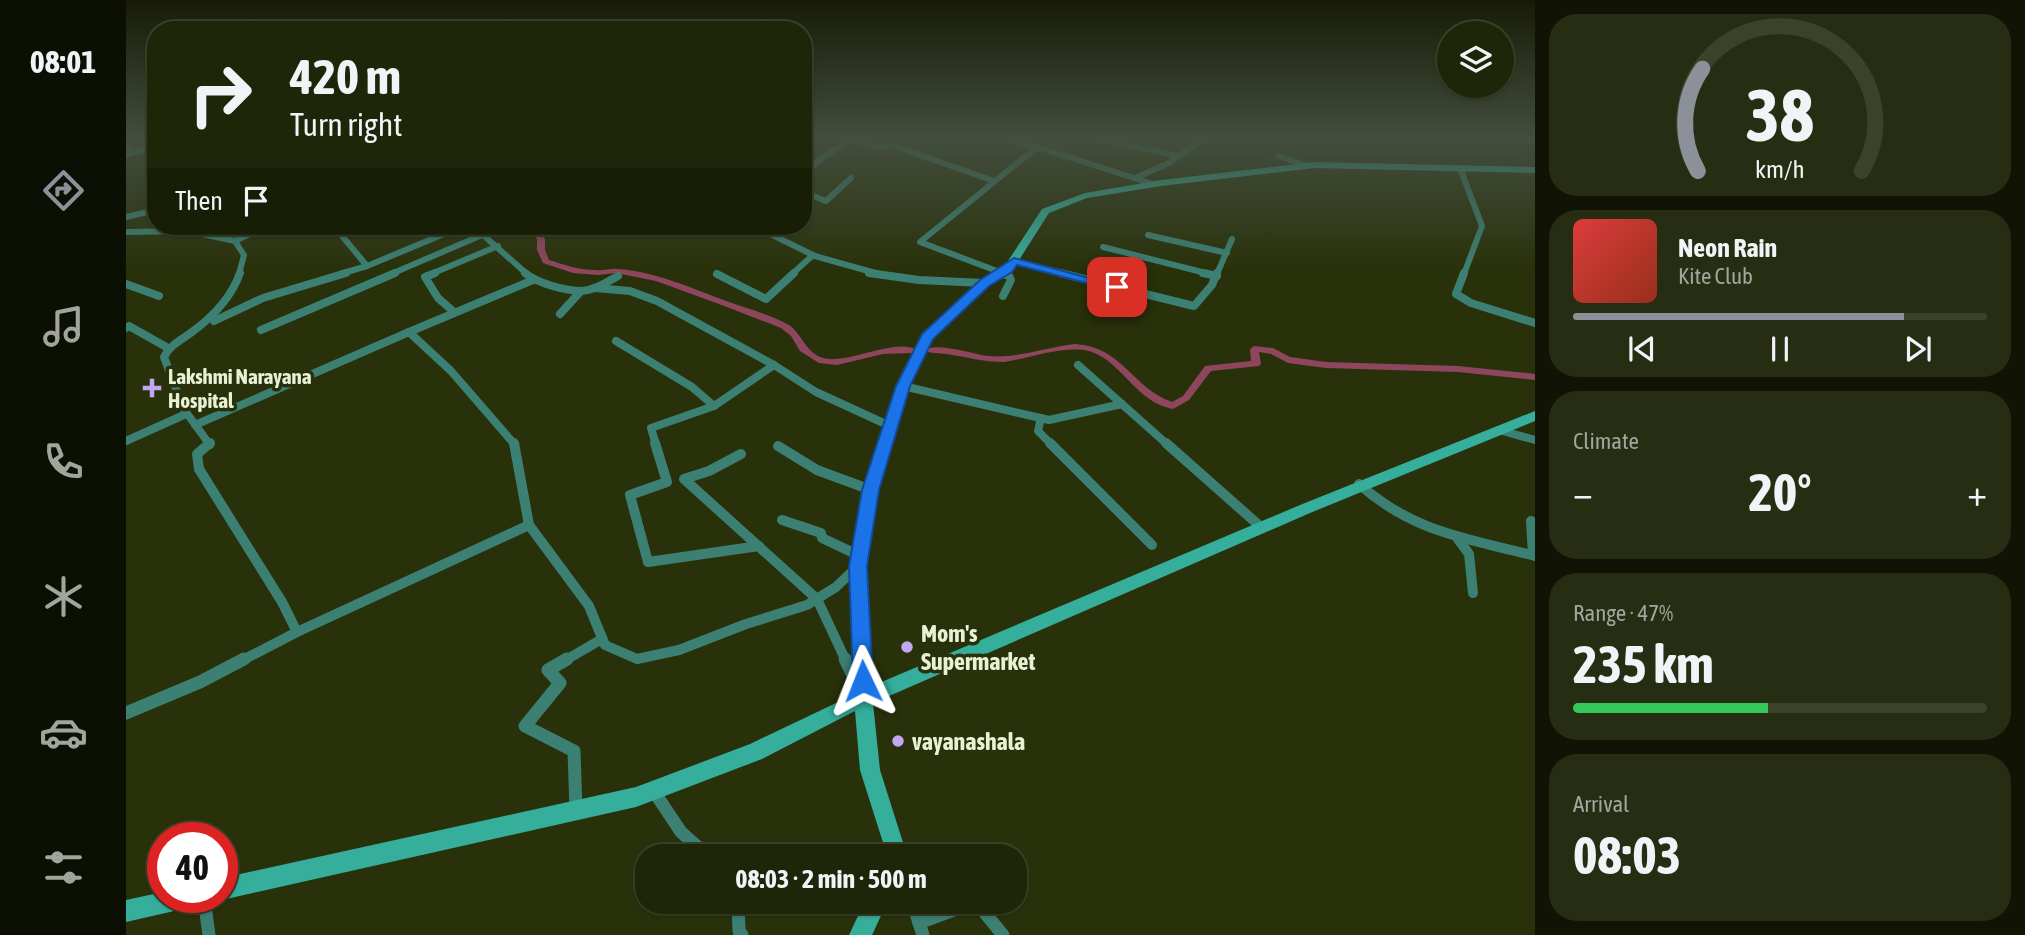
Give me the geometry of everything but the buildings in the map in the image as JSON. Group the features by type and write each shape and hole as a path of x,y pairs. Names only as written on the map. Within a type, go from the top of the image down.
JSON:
{"street":[{"path":"812,196 826,201 846,183"},
{"path":"992,183 920,242 1001,272 1011,280 1003,296"},
{"path":"1149,183 1153,184"},
{"path":"893,844 870,769 864,698 859,561 870,490 903,386 927,337 984,283 1008,269 1045,211 1085,196 1165,183"},
{"path":"1466,183 1482,226 1456,293 1471,303 1535,323"},
{"path":"126,217 147,212"},
{"path":"126,232 147,232"},
{"path":"207,235 235,241 247,235"},
{"path":"341,235 368,267"},
{"path":"193,332 263,298 368,267 442,235"},
{"path":"261,330 480,235"},
{"path":"483,235 533,280 581,291 595,288 618,275"},
{"path":"772,235 813,255 865,271 923,280 984,283"},
{"path":"1148,235 1227,253"},
{"path":"1014,261 1194,306 1217,276 1232,239"},
{"path":"235,241 244,255 230,296 216,314 168,348 163,357 186,414 212,444 197,454 199,469 282,602 297,632"},
{"path":"454,312 438,298 425,277 498,246"},
{"path":"1103,247 1217,276"},
{"path":"717,274 766,299 813,255"},
{"path":"195,425 533,280"},
{"path":"126,284 159,296"},
{"path":"595,288 641,294 774,365 816,392 890,426"},
{"path":"560,314 581,291"},
{"path":"126,327 129,326 168,348"},
{"path":"409,331 451,371 515,444 529,525 589,606 605,645 637,659 679,650 746,624 807,605 836,587 859,561"},
{"path":"616,341 692,387 715,406"},
{"path":"759,546 648,562 630,495 667,482 651,428 715,406 774,365"},
{"path":"1078,365 1262,528"},
{"path":"903,386 1049,420 1122,404"},
{"path":"126,441 186,414"},
{"path":"238,885 576,810 653,790 754,752 864,698 1360,485 1535,416"},
{"path":"1041,418 1038,431 1152,545"},
{"path":"1499,430 1535,440"},
{"path":"778,446 817,470 870,490"},
{"path":"741,454 709,471 684,480 817,599 864,698"},
{"path":"1360,485 1378,503 1410,522 1458,539 1534,556 1531,521"},
{"path":"782,520 821,533 822,538 859,561"},
{"path":"126,713 200,682 297,632 529,525"},
{"path":"1458,539 1469,554 1473,593"},
{"path":"576,810 574,751 525,726 560,683 548,670 602,639"},
{"path":"653,790 681,832 694,844"},
{"path":"126,911 147,906"},
{"path":"206,913 209,935"},
{"path":"738,914 739,931 743,935"},
{"path":"860,935 870,914"},
{"path":"921,929 942,914"},
{"path":"986,914 1003,935"}],"waterway":[{"path":"538,235 546,261 573,271 616,271 658,279 730,305 784,326 794,334 803,349 819,360 837,362 883,351 912,350"},
{"path":"929,350 995,359 1063,348 1095,350 1115,363 1152,396 1173,406 1186,398 1208,368 1256,364 1254,349 1273,351 1288,360 1326,365 1458,369 1535,377"}],"place":[{"name":"Lakshmi Narayana Hospital","path":"152,388"},
{"name":"Mom's Supermarket","path":"907,647"},
{"name":"vayanashala","path":"898,741"}],"route":[{"path":"863,681 858,566 870,490 903,386 927,337 984,283 1008,269 1014,261 1117,287"}]}
